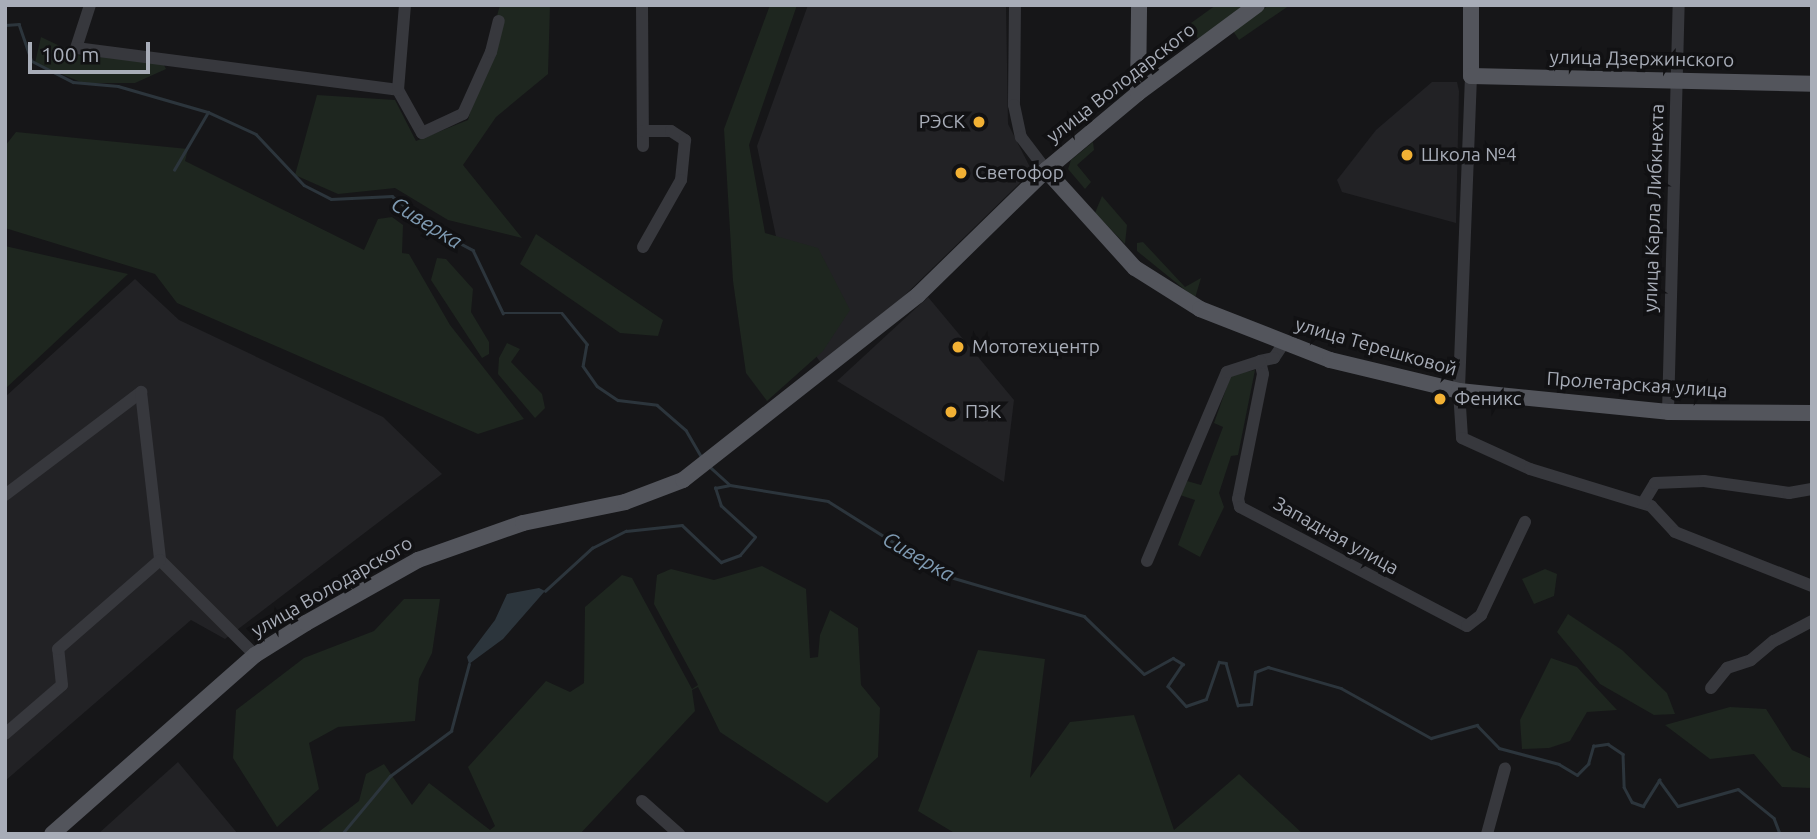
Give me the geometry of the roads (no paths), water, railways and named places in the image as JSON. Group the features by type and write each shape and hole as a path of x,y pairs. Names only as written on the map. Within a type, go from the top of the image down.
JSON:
{"main road":[{"path":"1138,93 1139,5"},
{"name":"улица Володарского","path":"52,834 255,655 418,560 523,523 625,502 683,480 918,295 1046,170 1138,93 1257,5"},
{"path":"1471,5 1471,76"},
{"name":"улица Дзержинского","path":"1471,76 1812,83"},
{"name":"улица Терешковой","path":"1046,170 1135,268 1200,309 1330,360 1459,391"},
{"name":"Пролетарская улица","path":"1459,391 1668,412 1812,413"}],"street":[{"path":"90,5 76,48 398,90"},
{"path":"405,5 398,90 422,133 463,114 491,52 499,21"},
{"path":"642,5 643,146"},
{"name":"улица Терешковой","path":"1015,5 1014,105 1021,137 1046,170"},
{"name":"улица Карла Либкнехта","path":"1668,412 1679,5"},
{"path":"1459,391 1471,76"},
{"path":"643,131 671,131 685,140 681,180 643,247"},
{"path":"1147,561 1227,372 1274,358 1284,343"},
{"name":"Западная улица","path":"1259,361 1263,374 1238,499 1240,507 1468,626 1482,615 1525,522"},
{"name":"улица Терешковой","path":"1459,391 1462,438 1530,470 1651,506 1675,532 1812,586"},
{"path":"5,495 141,392 160,560 189,594 255,655"},
{"path":"1643,503 1656,483 1704,481 1789,493 1812,489"},
{"path":"5,734 62,685 58,649 160,560"},
{"path":"1711,688 1727,668 1751,660 1774,641 1812,621"},
{"path":"1486,834 1505,768"},
{"path":"642,801 679,834"}],"waterway":[{"name":"Сиверка","path":"5,25 19,24 32,61 73,82 118,86 208,112 256,134 304,185 331,199 392,196 437,231 473,250 503,313 562,313 587,344 583,366 597,386 618,400 657,405 686,430 703,459"},
{"path":"174,170 208,112"},
{"name":"Сиверка","path":"709,466 730,485 828,501 947,576 1084,616 1144,674 1173,658 1183,664 1168,686 1186,706 1206,699 1219,662 1226,663 1238,705 1251,704 1255,672 1268,667 1341,688 1431,738 1477,725 1499,748 1559,764 1577,775 1588,764 1593,746 1608,744 1623,754 1624,787 1632,802 1643,806 1659,780 1678,806 1738,789 1774,818 1780,834"},
{"path":"545,591 592,548 626,531 682,525 721,562 740,555 755,537 721,506 715,488 730,485"},
{"path":"342,834 390,776 451,731 469,664"}],"place":[{"name":"РЭСК","path":"979,122"},
{"name":"Школа №4","path":"1407,155"},
{"name":"Светофор","path":"961,173"},
{"name":"Мототехцентр","path":"958,347"},
{"name":"Феникс","path":"1440,399"},
{"name":"ПЭК","path":"951,412"}]}
